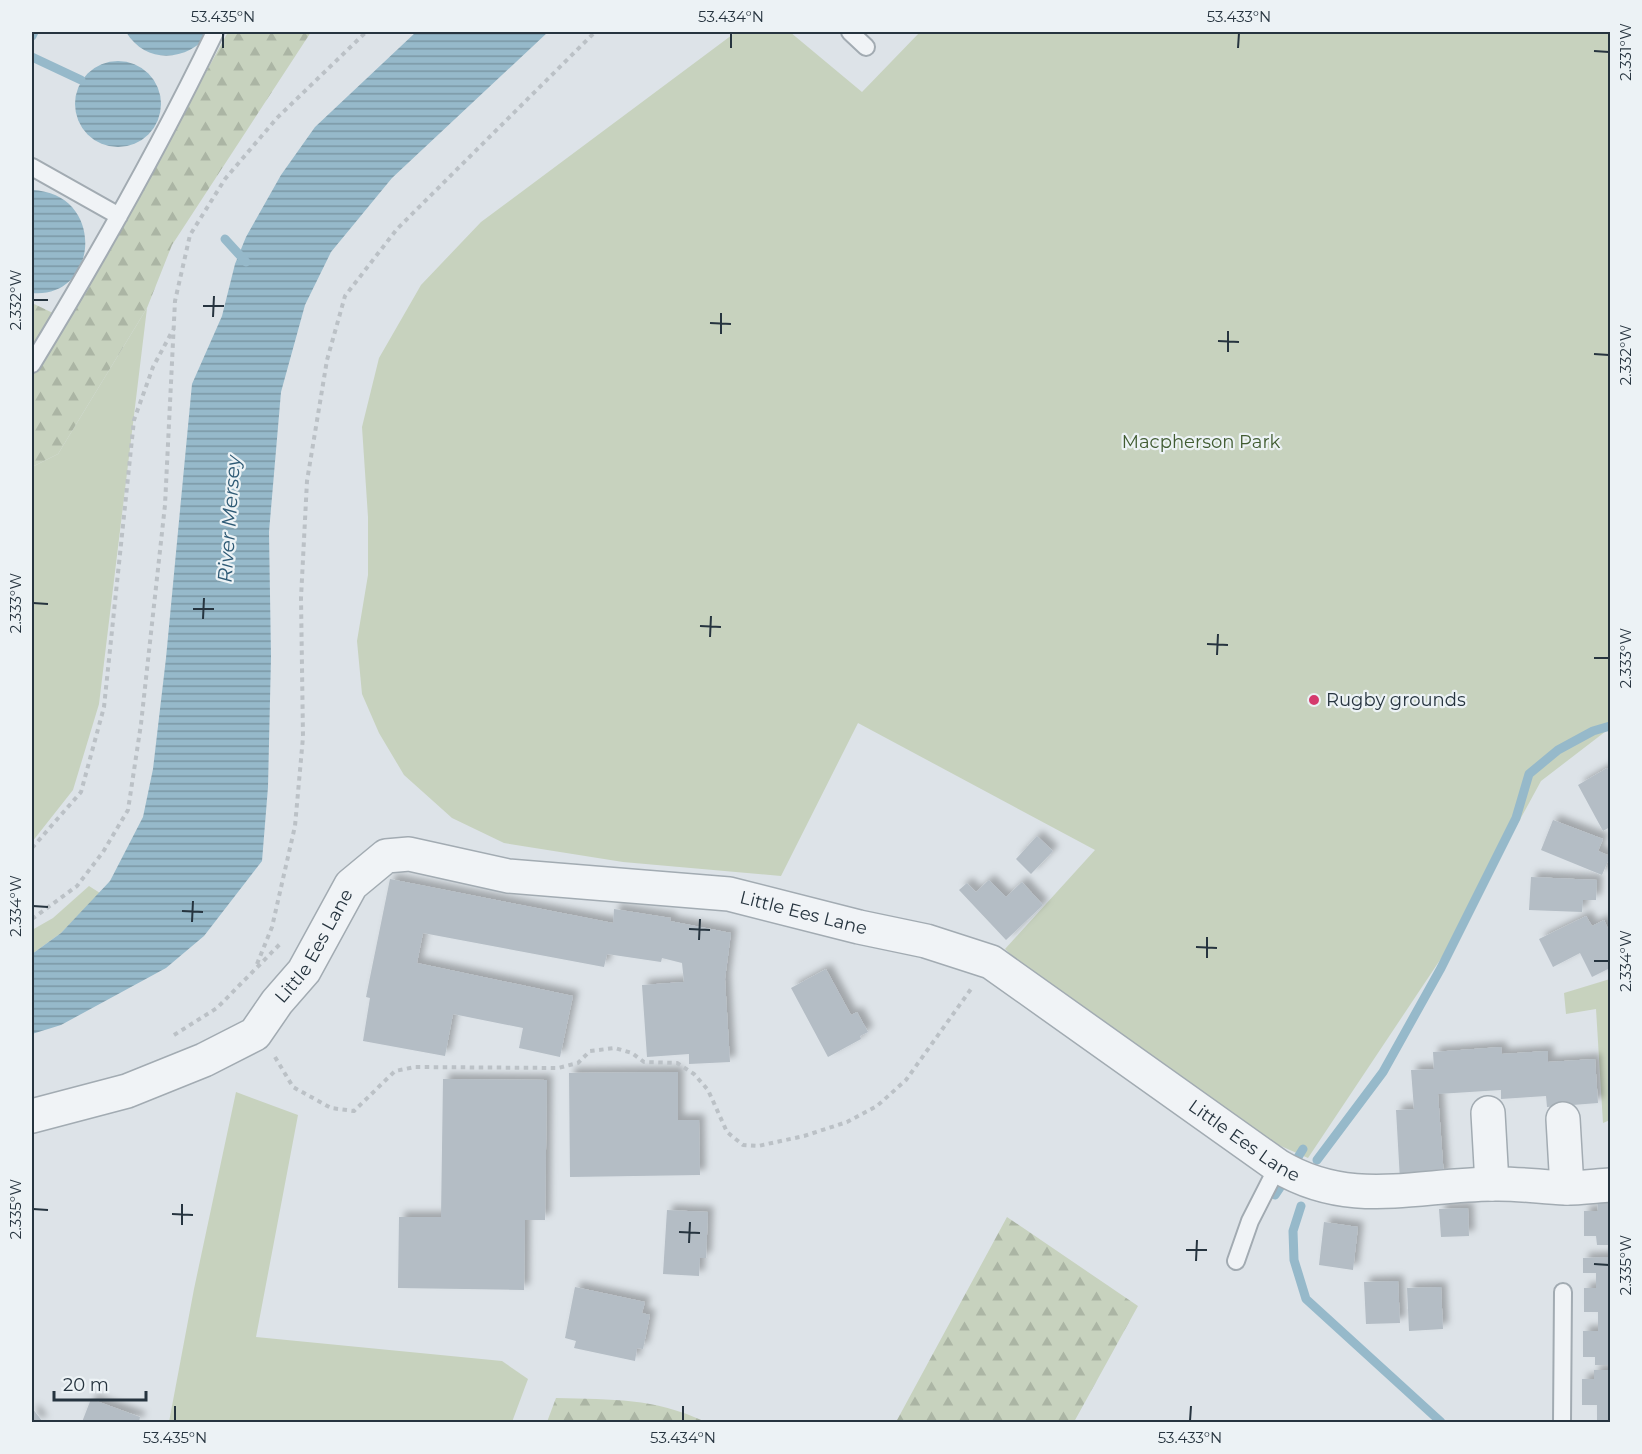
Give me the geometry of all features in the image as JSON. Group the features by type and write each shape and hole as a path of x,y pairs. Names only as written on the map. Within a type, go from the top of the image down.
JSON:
{"street":[{"name":"Little Ees Lane","path":"32,1116 127,1090 204,1060 255,1034 277,1002 304,971 351,885 387,856 409,854 508,876 729,894 859,927 926,941 991,962 1278,1166 1308,1181 1341,1190 1364,1192 1492,1184 1567,1188 1611,1185"},
{"path":"1488,1113 1492,1184"},
{"path":"1563,1119 1567,1188"}],"lane":[{"path":"32,364 173,119 215,32"},
{"path":"850,32 866,47"},
{"path":"32,166 119,216"},
{"path":"1236,1261 1250,1221 1278,1166"},
{"path":"1562,1422 1563,1292"}],"path":[{"path":"32,919 77,886 103,852 128,810 141,724 165,505 175,301 190,235 225,178 277,118 366,32"},
{"path":"166,1041 217,1008 257,964 272,927 284,884 295,826 303,737 301,598 307,481 327,360 345,296 397,230 595,32"},
{"path":"32,848 81,792 104,707 134,420 153,367 174,328"},
{"path":"255,1034 281,1064 293,1087 331,1108 354,1111 395,1071 415,1067 558,1068 578,1063 590,1051 615,1048 633,1053 644,1062 677,1063 694,1074 708,1090 727,1132 742,1145 758,1146 804,1136 847,1122 877,1106 906,1080 991,962"}],"green space":[{"path":"228,32 311,32 172,245 147,308 58,454 32,467 32,376 113,242"},
{"name":"Macpherson Park","path":"736,32 790,32 862,92 920,32 1610,32 1610,728 1541,781 1458,933 1308,1158 1274,1143 1056,998 1005,949 1095,850 858,723 781,876 623,862 504,843 452,818 404,775 379,733 362,694 357,641 368,575 368,517 362,427 379,358 421,285 481,222"},
{"path":"32,303 55,314 32,353"},
{"path":"147,308 99,704 73,790 32,842 32,467 58,454"},
{"path":"89,886 100,893 61,933 32,954 32,930 53,918"},
{"path":"1610,979 1610,1120 1603,1123 1596,1009 1566,1014 1564,993"},
{"path":"236,1092 298,1115 256,1337 502,1361 528,1379 512,1422 169,1422 194,1289"},
{"path":"1007,1217 1138,1306 1074,1422 896,1422"},
{"path":"556,1398 632,1401 668,1408 706,1422 547,1422"}],"water":[{"path":"126,32 211,32 191,49 168,56 156,55 145,50"},
{"name":"River Mersey","path":"416,32 548,32 392,178 331,252 305,305 281,392 269,532 271,657 268,787 262,861 204,936 166,968 61,1025 32,1034 32,954 61,933 110,881 143,817 153,769 166,658 192,384 222,316 235,264 246,237 281,175 315,127"},
{"path":"110,61 126,61 149,73 158,87 161,104 158,121 149,135 126,147 110,147 94,140 82,128 75,112 75,96 82,80 94,68"},
{"path":"32,190 56,196 73,208 83,225 85,245 81,264 71,280 54,290 32,293"}],"building":[{"path":"1607,768 1610,775 1610,827 1603,831 1578,785"},
{"path":"1553,820 1603,839 1598,851 1610,856 1602,875 1541,850"},
{"path":"1037,836 1053,851 1031,874 1016,859"},
{"path":"1531,877 1597,880 1596,900 1583,900 1582,912 1529,910"},
{"path":"390,879 613,923 614,909 671,918 670,921 731,933 725,979 730,1062 689,1064 689,1054 647,1057 642,985 684,982 682,963 662,958 661,962 607,954 604,967 423,933 417,963 573,996 560,1057 519,1048 523,1028 453,1014 445,1056 363,1041 370,998 366,997"},
{"path":"989,880 1006,897 1022,882 1043,905 1006,940 959,890 967,883 976,892"},
{"path":"1586,916 1592,926 1604,920 1610,933 1610,968 1592,977 1580,953 1553,967 1539,939"},
{"path":"826,969 851,1015 857,1012 868,1032 860,1036 861,1039 828,1057 791,988"},
{"path":"1501,1047 1502,1054 1548,1051 1548,1062 1595,1059 1598,1103 1547,1107 1546,1096 1501,1099 1501,1090 1438,1094 1444,1177 1400,1180 1396,1110 1414,1109 1411,1070 1434,1069 1433,1052"},
{"path":"678,1072 678,1120 699,1120 700,1175 570,1177 569,1073"},
{"path":"443,1079 547,1080 545,1220 525,1220 524,1290 398,1288 399,1217 441,1217"},
{"path":"1610,1198 1610,1245 1597,1245 1596,1236 1584,1236 1584,1211 1598,1211 1597,1199"},
{"path":"1468,1208 1469,1236 1441,1237 1439,1209"},
{"path":"667,1210 708,1212 706,1258 700,1258 699,1276 663,1274"},
{"path":"1324,1222 1358,1227 1353,1270 1319,1265"},
{"path":"1610,1257 1610,1365 1595,1365 1595,1357 1583,1357 1583,1331 1598,1331 1598,1312 1584,1312 1584,1288 1596,1288 1596,1273 1583,1273 1583,1258"},
{"path":"1398,1281 1400,1323 1366,1324 1364,1282"},
{"path":"575,1287 645,1302 642,1313 650,1315 643,1349 637,1348 635,1361 574,1348 576,1341 565,1338"},
{"path":"1441,1287 1443,1329 1409,1331 1407,1288"},
{"path":"1594,1370 1610,1370 1610,1422 1597,1422 1597,1405 1582,1405 1582,1379 1594,1379"},
{"path":"91,1399 140,1417 139,1422 82,1422"},
{"path":"32,1408 43,1422 32,1422"}],"waterway":[{"path":"32,36 34,32"},
{"path":"32,57 81,80"},
{"path":"225,239 246,262"},
{"path":"1317,1160 1383,1072 1441,968 1516,818 1529,774 1558,750 1593,731 1610,726"},
{"path":"1292,1167 1303,1149"},
{"path":"1275,1195 1287,1177"},
{"path":"1301,1206 1293,1231 1294,1260 1306,1299 1441,1422"}],"place":[{"name":"Rugby grounds","path":"1314,700"}]}
